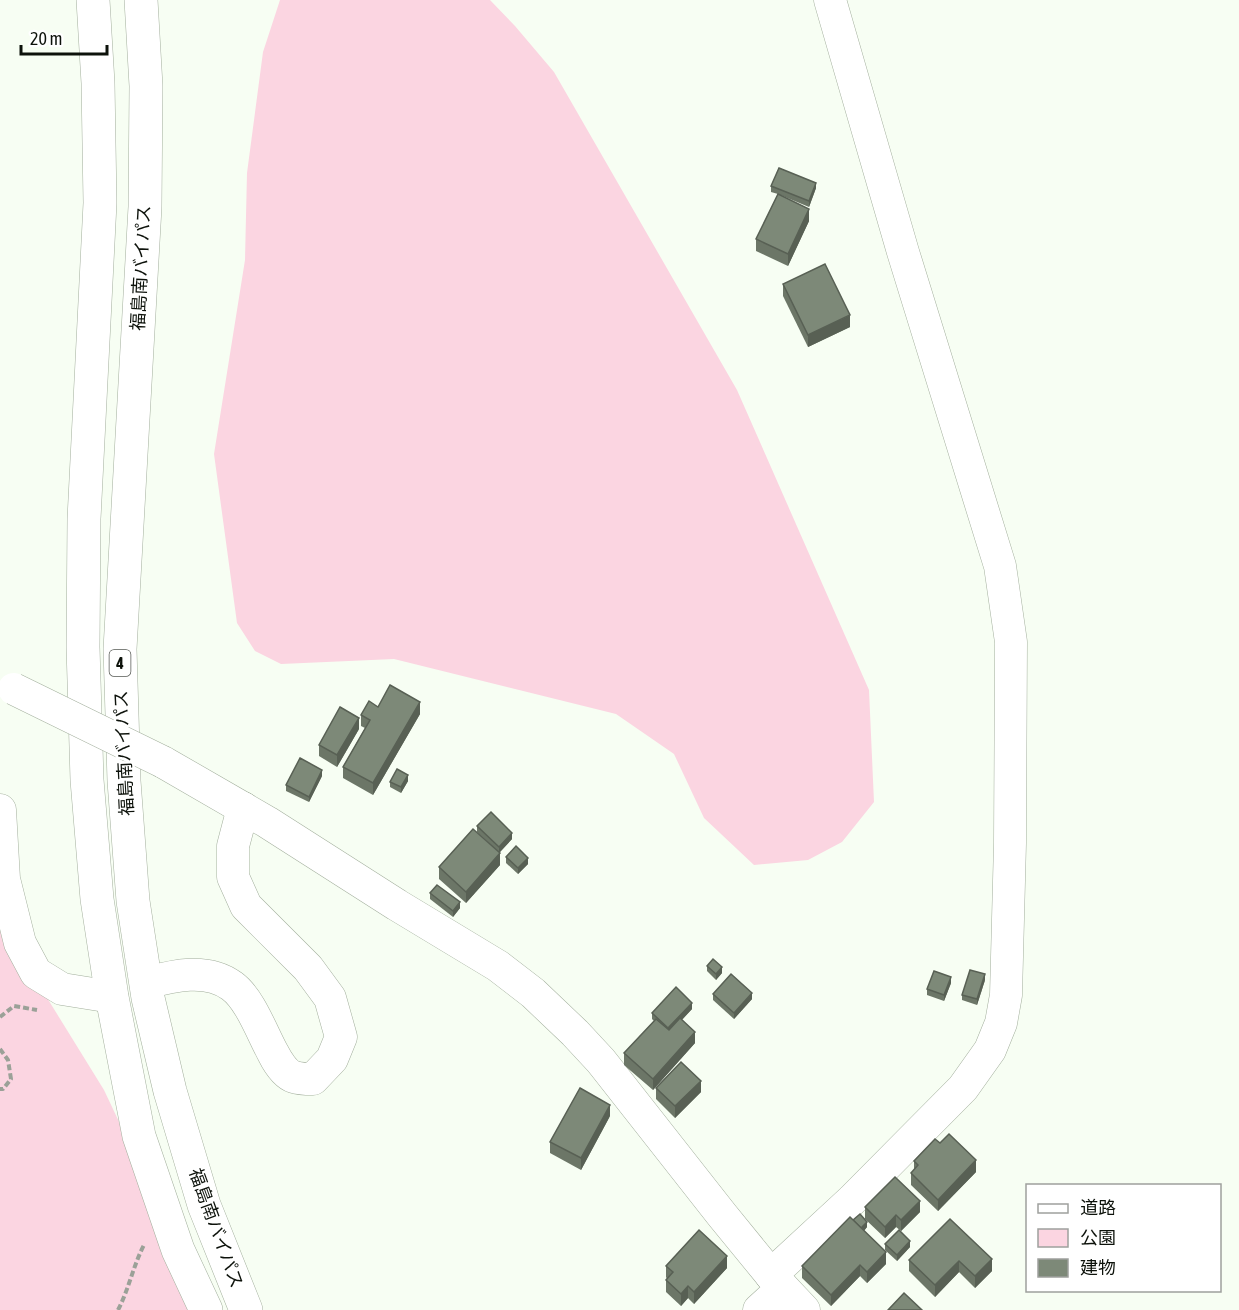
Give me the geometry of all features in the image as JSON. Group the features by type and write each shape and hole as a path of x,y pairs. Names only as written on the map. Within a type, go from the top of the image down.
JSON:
{"highway":[{"name":"福島南バイパス","path":"93,0 98,83 100,203 84,519 83,647 87,780 96,899 112,997 140,1136 178,1250 206,1310"},
{"name":"福島南バイパス","path":"141,0 146,86 145,207 120,649 124,781 133,901 146,983 170,1091 204,1205 246,1310"}],"street":[{"path":"759,1310 786,1291 852,1200 963,1088 990,1050 1000,1023 1006,995 1010,843 1011,642 1000,566 903,252 830,0"},
{"path":"7,686 163,762 243,808 498,966 533,993 602,1061 786,1291"},
{"path":"146,983 171,976 196,975 215,978 231,985 242,997 278,1062 293,1077 313,1079 332,1059 341,1037 330,998 308,968 246,906 233,877 233,846 243,808"},
{"path":"0,810 4,879 20,943 36,973 62,989 112,997"}],"path":[{"path":"0,1049 8,1060 11,1079 3,1089 0,1089"},
{"path":"118,1310 127,1291 134,1264 145,1244"}],"green space":[{"path":"280,0 490,0 554,72 737,390 869,690 874,802 842,842 808,860 754,865 704,818 674,754 616,714 394,659 281,664 255,651 237,623 214,454 245,260 247,173 263,52"},
{"path":"0,876 15,946 104,1090 208,1310 0,1310"}],"building":[{"path":"779,168 816,183 809,201 771,186"},
{"path":"778,194 809,209 788,254 756,239"},
{"path":"825,264 850,315 808,335 783,284"},
{"path":"390,685 420,702 373,783 343,767 370,720 361,715 369,701 378,707"},
{"path":"340,707 359,718 337,755 319,745"},
{"path":"300,758 322,770 309,797 286,785"},
{"path":"397,769 408,775 401,787 390,782"},
{"path":"491,812 512,833 499,847 477,826"},
{"path":"473,829 500,853 466,892 439,867"},
{"path":"516,846 528,858 518,868 506,857"},
{"path":"437,885 460,902 453,911 430,893"},
{"path":"713,959 722,967 716,974 707,966"},
{"path":"970,970 985,974 977,999 962,995"},
{"path":"934,971 951,977 944,995 927,989"},
{"path":"731,974 752,993 734,1013 713,994"},
{"path":"676,987 692,1003 668,1028 652,1013"},
{"path":"680,1018 695,1032 653,1079 624,1053 656,1019 669,1030"},
{"path":"681,1062 701,1081 675,1106 656,1088"},
{"path":"580,1088 610,1105 581,1158 550,1142"},
{"path":"949,1134 976,1160 938,1200 911,1173 918,1165 914,1161 935,1139 940,1143"},
{"path":"895,1177 920,1201 901,1220 896,1215 885,1227 865,1207"},
{"path":"860,1214 867,1222 861,1228 853,1220"},
{"path":"850,1217 886,1252 867,1272 860,1265 831,1295 802,1266"},
{"path":"950,1219 992,1259 975,1276 959,1261 935,1285 909,1260"},
{"path":"699,1230 727,1256 694,1292 688,1286 681,1294 666,1280 673,1272 666,1266"},
{"path":"899,1230 910,1241 897,1255 885,1244"},
{"path":"904,1293 922,1310 888,1310"}]}
